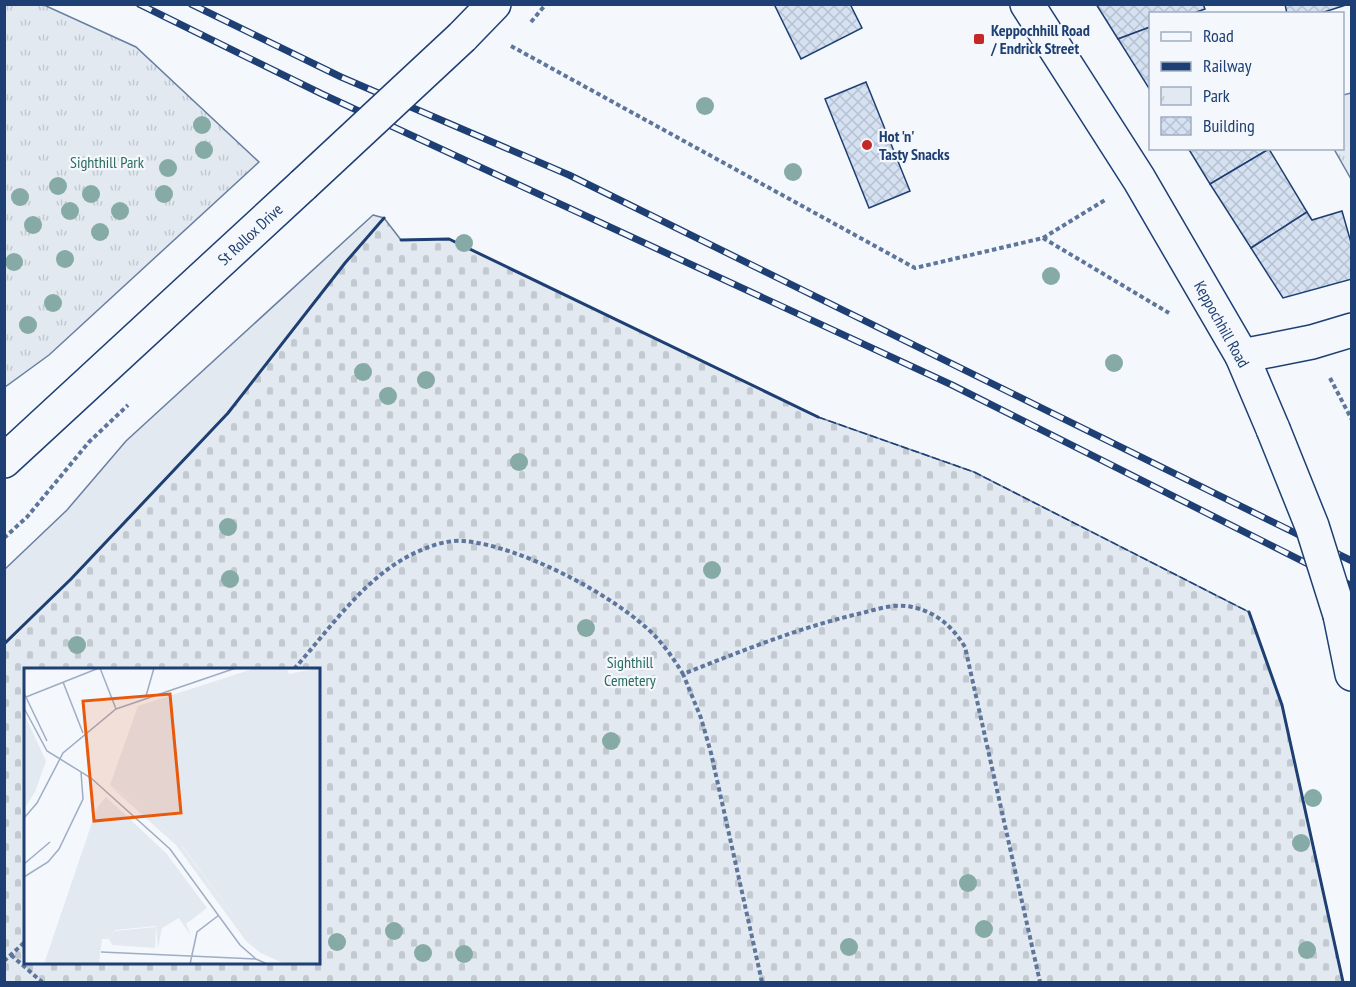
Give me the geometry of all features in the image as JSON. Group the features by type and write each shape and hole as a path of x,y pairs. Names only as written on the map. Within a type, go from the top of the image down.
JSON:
{"street":[{"name":"St Rollox Drive","path":"4,461 462,37 494,4"},
{"name":"Keppochhill Road","path":"1027,4 1139,179 1242,356 1312,526 1340,615 1352,674"},
{"path":"1242,356 1312,342 1352,330"}],"path":[{"path":"511,46 915,268 1043,238 1139,179"},
{"path":"1043,238 1173,315"},
{"path":"4,538 27,517 89,442 132,402"},
{"path":"295,668 377,578 397,563 419,551 444,542 463,541 494,547 525,557 608,599 634,617 656,637 683,674 701,718 711,753 762,982"},
{"path":"683,674 826,621 889,606 912,607 929,612 944,621 955,631 965,646 970,664 1040,982"},
{"path":"4,961 24,943"},
{"path":"10,956 42,982"}],"green space":[{"name":"Sighthill Park","path":"5,4 44,5 136,47 259,162 49,355 5,387"},
{"path":"1352,93 1351,179 1335,150 1344,150 1344,95"},
{"path":"373,215 384,218 345,263 228,413 71,579 5,644 5,569 67,510 126,441"},
{"name":"Sighthill Cemetery","path":"384,218 401,240 449,239 818,417 974,472 1249,612 1282,705 1343,982 5,982 5,644 71,579 228,413 345,263"}],"building":[{"path":"774,4 850,4 862,28 801,59"},
{"path":"1096,4 1203,4 1205,9 1197,12 1149,12 1149,27 1118,39"},
{"path":"1285,4 1349,4 1324,12 1287,12"},
{"path":"1149,27 1149,88 1118,39"},
{"name":"Hot 'n' Tasty Snacks","path":"866,82 910,191 869,208 825,99"},
{"path":"1189,150 1267,150 1210,184"},
{"path":"1270,150 1307,212 1251,248 1210,184"},
{"path":"1342,211 1352,246 1352,279 1283,298 1251,248 1307,212 1312,220"}],"railway":[{"path":"139,4 322,94 952,385 1352,586"},
{"path":"191,4 341,77 569,175 1352,561"}],"fence":[{"path":"818,417 974,472 1249,612"}],"wall":[{"path":"4,644 71,579 228,413 345,263 384,218"},
{"path":"401,240 449,239 818,417"},
{"path":"1249,612 1282,705 1343,982"}],"place":[{"name":"Keppochhill Road / Endrick Street","path":"979,39"},
{"name":"Hot 'n' Tasty Snacks","path":"867,145"}]}
